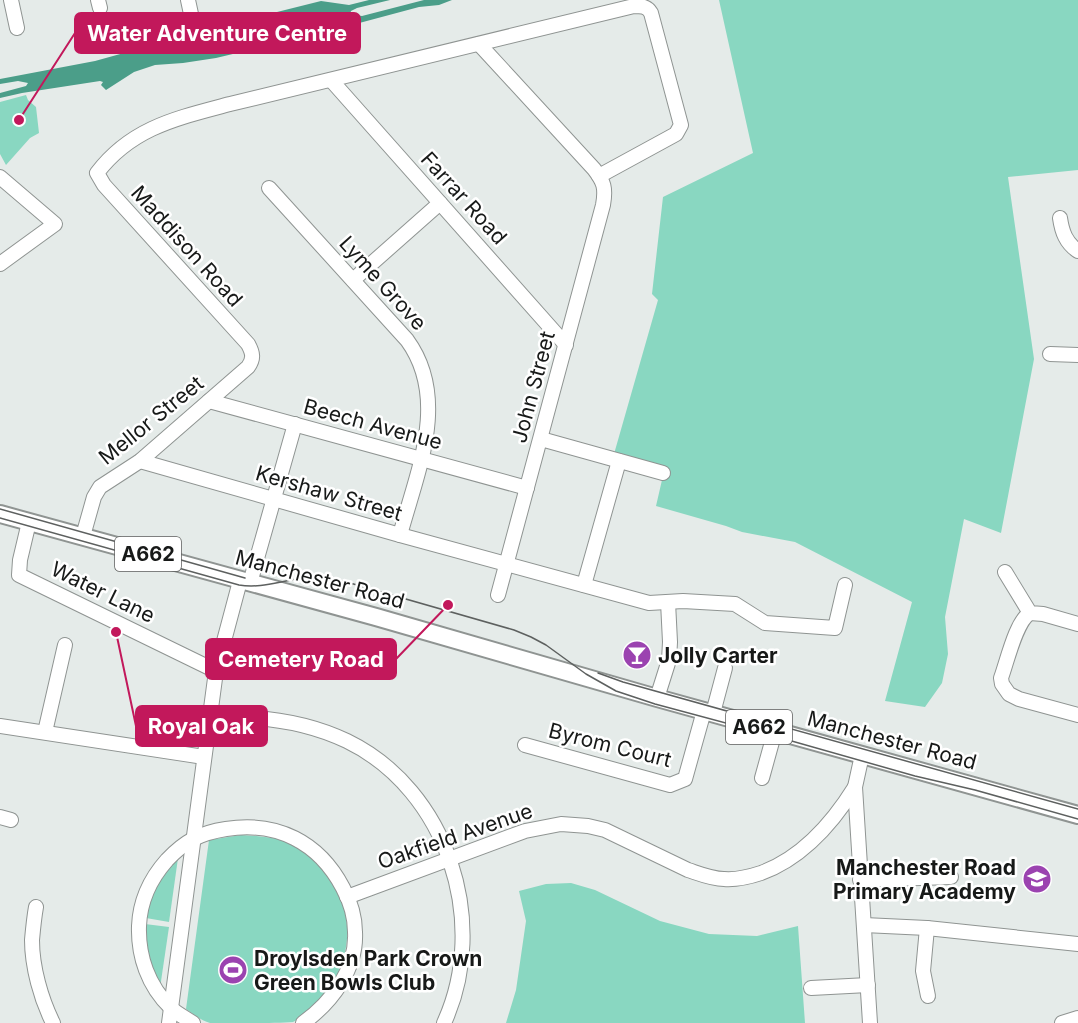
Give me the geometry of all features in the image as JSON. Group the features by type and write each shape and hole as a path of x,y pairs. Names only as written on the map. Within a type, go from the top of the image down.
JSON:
{"main road":[{"name":"Manchester Road","path":"0,514 1078,816"}],"street":[{"path":"11,0 17,28"},
{"path":"331,80 634,6 642,6 649,9 651,13 681,125 676,134 602,183 479,44"},
{"name":"Maddison Road","path":"248,344 104,185 97,173 119,149 133,139 165,123 230,104 331,80"},
{"name":"Farrar Road","path":"331,80 566,345"},
{"path":"0,177 55,224 0,264"},
{"name":"John Street","path":"498,595 603,205 602,183"},
{"name":"Lyme Grove","path":"269,188 413,348 423,372 428,397 427,432 400,535"},
{"path":"353,280 440,203"},
{"path":"1060,218 1065,238 1078,251"},
{"name":"Mellor Street","path":"83,536 94,497 100,487 140,461 248,368 253,356 248,344"},
{"path":"1050,354 1078,356"},
{"name":"Beech Avenue","path":"208,401 527,488"},
{"path":"170,1023 216,671 274,499 296,424"},
{"path":"541,439 663,472"},
{"path":"584,585 619,460"},
{"name":"Kershaw Street","path":"140,461 649,603 683,601 735,604 765,623 835,628 844,585"},
{"name":"Water Lane","path":"29,522 18,569 19,575 216,671"},
{"path":"1005,572 1030,613"},
{"path":"657,698 669,660 668,602"},
{"path":"1078,624 1043,614 1026,615 1019,624 1001,678 1009,694 1019,699 1078,716"},
{"path":"45,732 65,645"},
{"path":"709,712 725,668"},
{"name":"Byrom Court","path":"525,745 670,785 685,779 709,712"},
{"path":"209,718 254,717 282,720 331,734 368,753 389,769 417,798 449,859 459,892 463,917 461,967 456,991 444,1023"},
{"path":"0,726 204,757"},
{"path":"762,778 775,731"},
{"path":"862,755 855,786 870,1023"},
{"name":"Oakfield Avenue","path":"347,897 525,831 550,826 574,825 605,830 701,875 725,879 745,878 777,866 810,843 846,801 855,786"},
{"path":"194,1023 171,1009 147,975 138,940 139,919 150,884 158,870 177,850 193,837 240,827 278,832 296,838 310,847 325,861 347,897 356,933 350,963 344,978 328,1002 303,1023"},
{"path":"860,880 951,877"},
{"path":"36,907 32,943 37,981 53,1023"},
{"path":"864,926 927,928 1078,945"},
{"path":"927,928 923,971 928,996"},
{"path":"812,988 868,985"},
{"path":"1062,1023 1078,1018"}],"shaded area":[{"path":"369,0 390,0 357,8 350,14 362,16 424,0 452,0 216,58 155,65 134,72 106,90 101,85 103,82 100,81 0,98 0,93 26,86 28,83 18,81 0,84 0,79 95,61 321,1 349,5"},
{"path":"719,0 1078,0 1078,170 1008,177 1034,359 1001,533 964,519 945,617 948,654 942,683 925,707 885,701 912,602 795,542 742,532 656,506 665,467 614,454 658,300 652,294 663,197 753,153"},
{"path":"26,95 36,107 39,133 30,138 6,165 0,154 0,102"},
{"path":"241,835 281,840 303,850 325,871 343,906 347,932 339,971 320,1001 305,1015 293,1022 210,1023 186,1009 209,840"},
{"path":"178,858 169,922 146,918 157,886"},
{"path":"571,883 595,890 660,921 709,934 757,936 798,926 805,1023 506,1023 516,990 526,921 519,891 546,884"},
{"path":"145,924 169,927 160,988 147,954"}],"tram line":[{"path":"0,509 245,578"},
{"path":"0,518 239,585 264,585 315,577 343,581 514,630 546,645 586,674 616,691 655,704 1078,819"},
{"path":"598,673 623,682 1078,809"}],"place":[{"name":"Water Adventure Centre","path":"19,120"},
{"name":"Cemetery Road","path":"448,605"},
{"name":"Royal Oak","path":"116,632"},
{"name":"Jolly Carter","path":"637,655"},
{"name":"Manchester Road Primary Academy","path":"1037,879"},
{"name":"Droylsden Park Crown Green Bowls Club","path":"233,970"}]}
